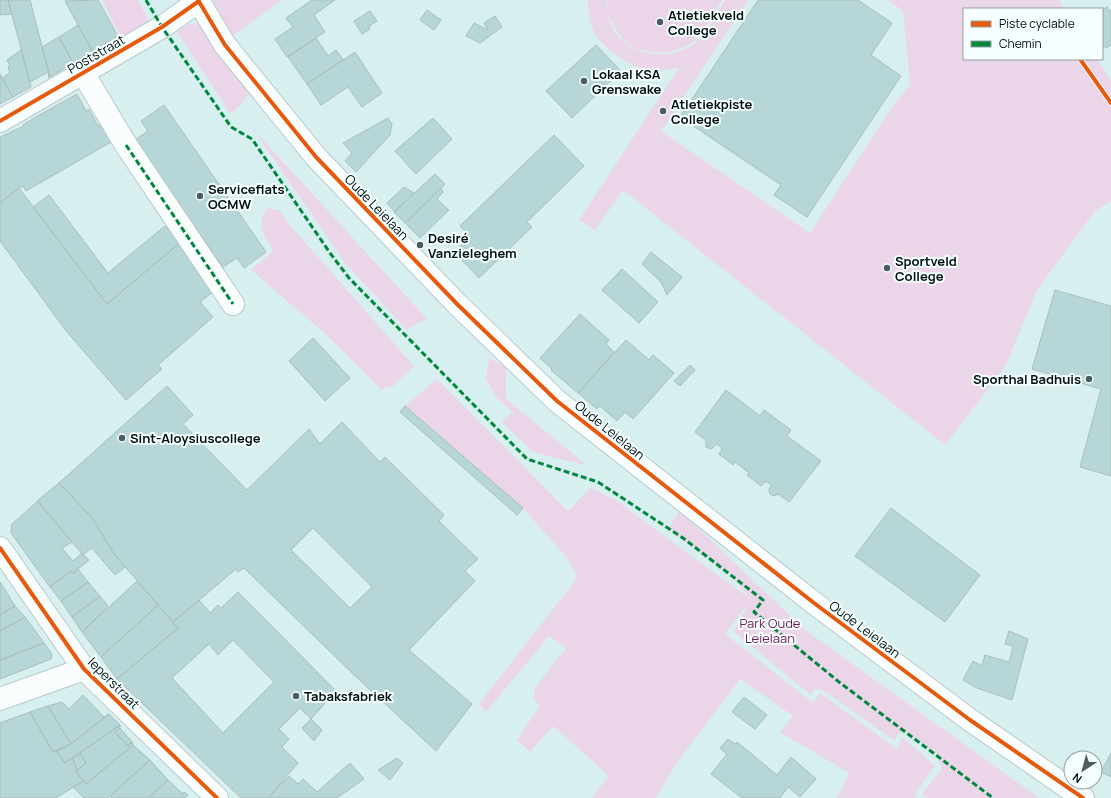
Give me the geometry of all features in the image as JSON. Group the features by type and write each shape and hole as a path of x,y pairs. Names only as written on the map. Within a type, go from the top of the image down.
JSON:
{"street":[{"name":"Poststraat","path":"0,121 162,27 199,1"},
{"name":"Oude Leielaan","path":"199,1 225,45 316,157 457,304 557,401 814,603 970,720 1083,798"},
{"name":"Poststraat","path":"83,73 126,145 233,304"},
{"name":"Ieperstraat","path":"0,548 84,669 217,798"},
{"path":"0,699 84,669"}],"green space":[{"path":"102,0 138,0 150,24 123,42"},
{"path":"213,0 282,0 231,37"},
{"name":"Sportveld College","path":"588,0 606,0 608,15 607,0 722,0 698,38 687,46 670,51 652,52 635,48 621,37 608,16 613,29 621,39 632,47 644,52 657,54 671,53 684,50 699,40 725,0 748,0 661,131 810,233 891,109 910,85 903,11 888,0 1059,0 1063,8 963,8 963,60 1098,60 1111,81 1111,201 1095,211 1037,290 1005,367 945,445 623,190 595,230 579,220 679,68 649,71 634,66 617,56 597,37 593,30 589,15"},
{"path":"196,23 206,30 249,94 236,110 230,113 177,32 187,25"},
{"path":"253,129 427,319 419,322 407,330 346,264"},
{"path":"267,208 279,210 288,223 414,366 393,386 381,389 323,332 251,270 273,251 262,230 262,220"},
{"path":"489,358 506,367 506,399 588,466 533,452 501,421 513,413 496,397 486,379"},
{"name":"Park Oude Leielaan","path":"437,379 568,511 590,488 614,499 749,598 733,577 668,529 680,511 804,629 1039,798 928,798 922,794 942,768 934,752 905,730 897,735 895,741 823,690 814,689 811,695 734,632 749,602 725,634 813,703 820,693 897,749 902,737 935,766 914,795 917,798 837,798 849,773 780,732 793,716 740,679 681,757 655,798 591,798 609,776 553,726 530,752 517,740 539,707 534,697 535,688 566,648 549,636 486,712 479,704 575,581 576,573 567,558 523,508 405,406"}],"building":[{"path":"0,0 8,0 12,14 0,15"},
{"path":"8,0 30,0 50,77 49,78 48,72 30,82"},
{"path":"98,0 118,36 92,51 65,1"},
{"path":"312,0 335,0 314,15 325,32 287,57 275,39 293,27 286,18"},
{"path":"758,0 858,0 892,23 871,55 901,76 807,217 774,195 781,185 680,117"},
{"path":"1107,7 1109,11 1111,10 1111,45 1106,48 1103,44 1103,9"},
{"path":"427,10 441,20 434,30 420,20"},
{"path":"370,11 377,21 369,26 370,29 362,34 354,21"},
{"path":"495,16 502,27 480,43 466,36 474,23 488,30 484,23"},
{"path":"78,25 92,51 73,63 59,37"},
{"path":"59,37 73,63 50,77 42,47"},
{"path":"316,38 328,56 336,50 343,60 307,84 288,57"},
{"name":"Lokaal KSA Grenswake","path":"596,45 621,71 572,118 546,91"},
{"path":"21,50 31,87 13,97 2,78 10,73 8,67 10,66 7,60"},
{"path":"355,52 382,93 362,107 348,87 321,105 307,84"},
{"path":"0,74 13,97 0,104"},
{"path":"77,94 86,111 89,109 98,126 101,124 111,142 26,191 23,186 19,188 0,203 0,137 24,126 23,125 34,118"},
{"name":"Serviceflats OCMW","path":"164,105 266,252 244,268 237,258 223,267 135,140 148,131 141,121"},
{"path":"388,118 392,124 390,135 356,172 345,161 352,153 343,143"},
{"path":"433,118 452,139 416,174 395,151"},
{"path":"554,135 584,166 527,222 532,227 479,278 454,252 470,237 460,226"},
{"path":"435,174 445,184 405,223 394,212"},
{"path":"404,187 414,193 395,212 387,203"},
{"path":"19,188 107,304 181,242 215,290 200,302 213,317 158,365 162,369 126,400 67,332 0,241 0,203"},
{"path":"441,188 443,192 437,199 449,210 420,238 405,223"},
{"path":"49,195 108,273 165,226 181,242 107,304 33,207"},
{"path":"651,252 682,277 667,295 661,282 642,264"},
{"path":"622,269 658,302 639,323 602,290"},
{"name":"Sporthal Badhuis","path":"1055,290 1111,306 1111,476 1080,467 1101,389 1032,369"},
{"path":"580,314 609,340 606,344 614,352 578,393 551,370 552,369 540,358"},
{"path":"313,338 350,378 325,401 289,361"},
{"path":"626,340 649,360 653,355 674,373 633,419 625,412 617,421 600,406 597,409 578,393"},
{"path":"690,365 695,370 680,386 674,381"},
{"path":"167,386 193,415 183,424 247,490 309,429 320,444 342,422 380,462 385,457 444,515 439,521 478,559 465,571 475,581 409,650 472,704 436,751 352,673 244,568 238,572 236,569 173,622 114,554 93,519 59,483","holes":["313,528 372,587 350,608 291,550"]},
{"path":"726,390 760,416 764,410 791,430 787,436 821,461 789,502 778,494 774,496 770,494 769,490 771,485 766,481 761,486 747,475 749,473 735,462 733,465 719,454 722,449 717,444 711,449 706,447 706,440 695,432"},
{"path":"405,406 523,508 517,515 400,412"},
{"path":"59,483 93,519 114,554 125,567 115,575 92,548 83,555 37,501"},
{"path":"38,501 72,542 62,548 73,561 82,553 89,560 73,573 71,571 50,587 11,533 12,524"},
{"path":"891,508 980,575 945,622 855,556"},
{"path":"78,569 88,582 61,601 50,587 71,571 73,573"},
{"path":"137,581 158,605 101,657 82,632"},
{"path":"0,582 15,606 0,615"},
{"path":"88,582 100,596 72,617 61,601"},
{"name":"Tabaksfabriek","path":"238,592 336,691 311,719 300,708 279,729 289,739 282,747 298,763 268,798 241,798 117,679 178,628 173,622 199,600 210,613 218,605 221,608","holes":["233,640 274,682 223,733 172,678 209,644 218,655"]},
{"path":"100,596 108,606 82,632 72,617"},
{"path":"158,605 178,628 117,679 101,657"},
{"path":"15,606 25,617 0,631 0,615"},
{"path":"25,617 44,643 0,660 0,631"},
{"path":"1009,631 1028,639 1012,700 977,688 963,680 973,661 982,666 985,655 1009,662 1013,646 1005,644"},
{"path":"44,643 52,654 51,659 0,679 0,660"},
{"path":"83,695 104,717 109,714 71,744 48,706 62,702 69,709"},
{"path":"744,697 767,715 755,729 732,712"},
{"path":"48,706 71,744 53,752 30,712"},
{"path":"30,712 53,752 57,751 65,763 72,758 77,770 76,772 83,781 56,798 0,798 0,723"},
{"path":"109,714 120,725 65,763 57,751 71,744"},
{"path":"311,719 322,730 314,741 302,728"},
{"path":"120,725 121,726 115,732 128,746 131,742 133,745 86,784 76,772 86,763 80,753"},
{"path":"120,728 133,743 132,744 131,742 128,746 115,732"},
{"path":"728,739 735,744 737,742 777,775 791,757 816,779 800,797 788,787 780,798 742,798 711,774 727,754 720,748"},
{"path":"133,745 150,760 108,798 84,798 73,787 83,781 86,784"},
{"path":"80,753 86,763 77,770 72,758"},
{"path":"1111,753 1111,777 1103,773 1103,768"},
{"path":"397,758 403,763 390,780 378,770"},
{"path":"150,760 168,780 148,798 112,798 110,796"},
{"path":"350,763 364,779 337,798 268,798 289,776 298,784 303,779 317,792"},
{"path":"168,780 183,794 184,792 188,795 185,798 148,798"}],"marked path":[{"path":"146,0 162,27 231,127 252,139 330,253 349,278 527,459 598,482 683,538 763,600 754,612 839,682 993,798"},
{"path":"126,145 233,304"}],"cycle path":[{"path":"198,0 225,45 316,157 457,304 557,401 814,603 970,720 1083,798"},
{"path":"0,121 162,27 199,1"},
{"path":"1081,60 1111,103"},
{"path":"0,548 84,669 217,798"}],"place":[{"name":"Atletiekveld College","path":"660,22"},
{"name":"Lokaal KSA Grenswake","path":"584,81"},
{"name":"Atletiekpiste College","path":"663,111"},
{"name":"Serviceflats OCMW","path":"200,196"},
{"name":"Desiré Vanzieleghem","path":"420,245"},
{"name":"Sportveld College","path":"887,268"},
{"name":"Sporthal Badhuis","path":"1089,379"},
{"name":"Sint-Aloysiuscollege","path":"122,438"},
{"name":"Tabaksfabriek","path":"296,696"}]}
